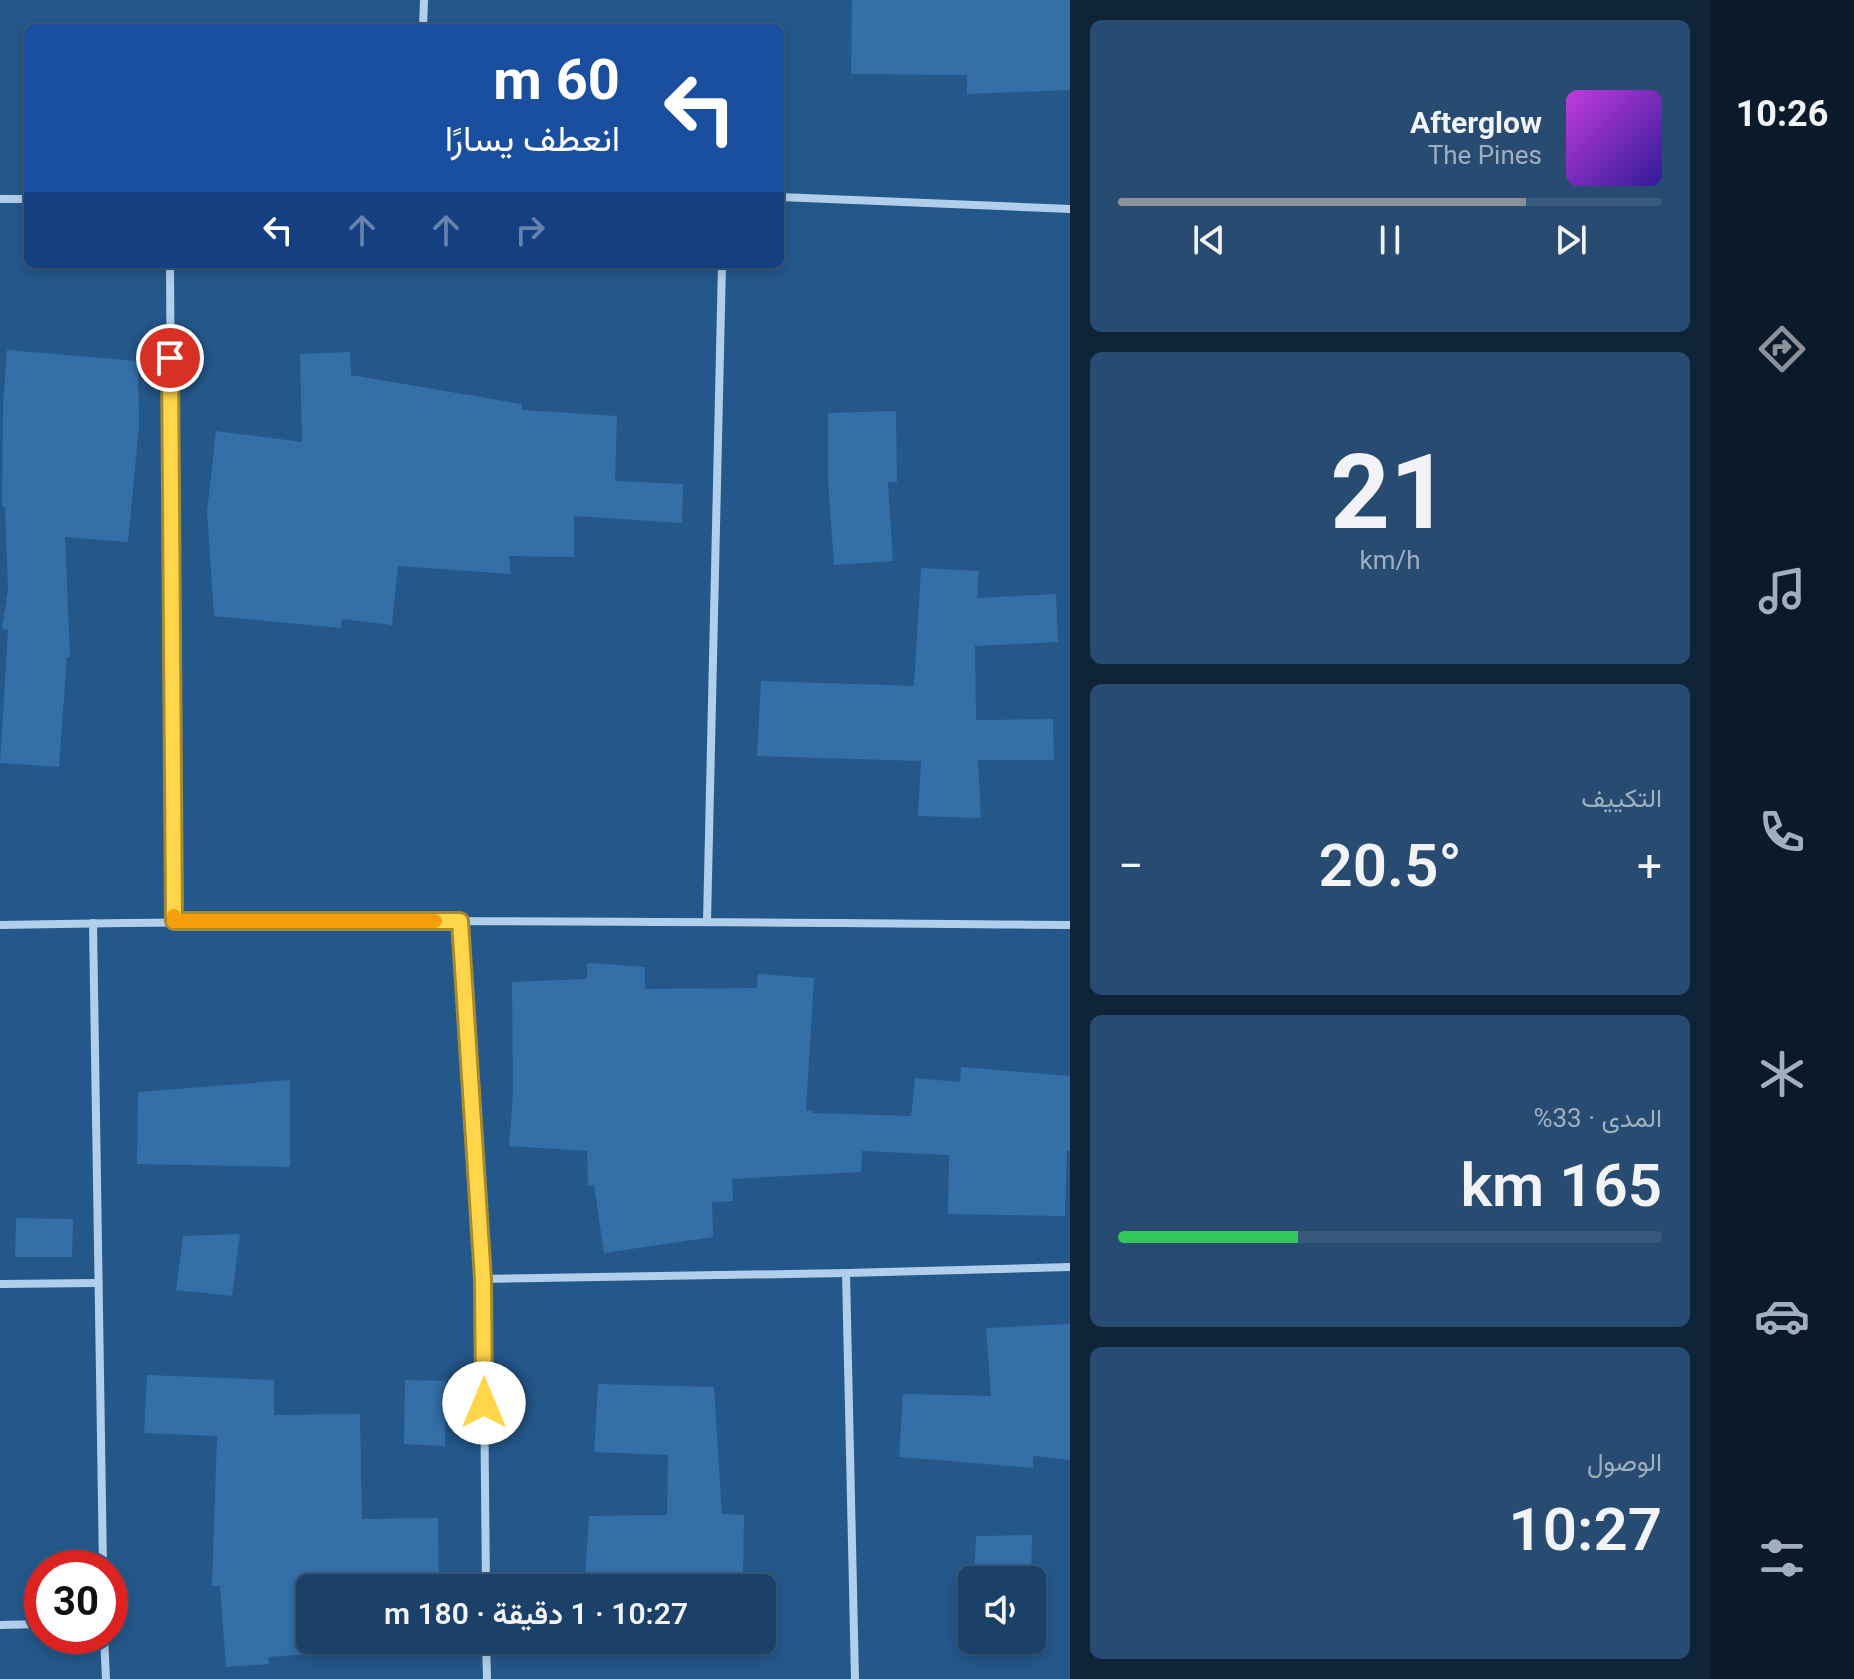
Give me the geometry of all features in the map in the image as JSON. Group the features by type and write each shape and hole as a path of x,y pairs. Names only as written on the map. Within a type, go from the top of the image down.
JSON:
{"street":[{"path":"423,24 424,0"},
{"path":"784,197 1070,209"},
{"path":"0,199 24,199"},
{"path":"170,268 174,921"},
{"path":"707,922 722,268"},
{"path":"0,925 174,921 460,921 1070,925"},
{"path":"460,921 483,1279 486,1574"},
{"path":"93,923 103,1550"},
{"path":"483,1279 1070,1267"},
{"path":"846,1273 855,1679"},
{"path":"0,1284 98,1283"},
{"path":"0,1625 24,1624"},
{"path":"105,1654 106,1679"},
{"path":"486,1654 487,1679"}],"building":[{"path":"852,0 1070,0 1070,90 967,94 967,75 851,74"},
{"path":"7,350 138,361 139,426 128,542 65,537 70,657 67,657 59,767 0,763 8,630 2,629 8,590 5,507 2,507"},
{"path":"350,352 351,375 522,404 522,410 617,416 615,481 683,484 682,523 574,516 574,557 509,556 511,574 398,566 392,625 342,619 341,628 214,616 207,512 216,431 302,442 300,354"},
{"path":"896,411 897,482 888,482 893,561 834,565 828,481 828,413"},
{"path":"921,568 979,571 977,598 1056,594 1058,642 975,646 976,720 1053,719 1054,760 978,760 981,818 918,816 921,761 757,756 761,681 914,686"},
{"path":"587,963 645,967 645,989 757,988 758,974 814,978 806,1111 812,1110 812,1113 911,1116 915,1078 960,1082 961,1067 1070,1076 1070,1151 1067,1151 1065,1216 948,1214 949,1155 862,1151 861,1172 732,1179 733,1201 712,1202 713,1237 604,1253 594,1185 588,1186 587,1151 509,1146 513,1094 512,982 587,979"},
{"path":"290,1080 290,1167 137,1164 138,1092"},
{"path":"16,1218 73,1219 72,1257 15,1257"},
{"path":"240,1234 232,1296 176,1290 183,1236"},
{"path":"1070,1324 1070,1460 1033,1456 1033,1468 899,1457 903,1394 991,1396 986,1328"},
{"path":"147,1375 274,1380 274,1415 360,1414 362,1519 438,1518 439,1574 296,1574 296,1654 309,1654 268,1657 269,1664 226,1667 220,1586 212,1586 217,1436 144,1433"},
{"path":"405,1380 446,1381 445,1446 404,1444"},
{"path":"598,1384 714,1387 722,1514 744,1515 743,1574 585,1574 589,1516 667,1515 668,1455 594,1452"},
{"path":"1032,1535 1031,1566 975,1566 976,1536"}],"slow traffic":[{"path":"174,916 174,921 435,921"}],"route":[{"path":"170,358 174,921 460,921 483,1279 484,1403"}]}
